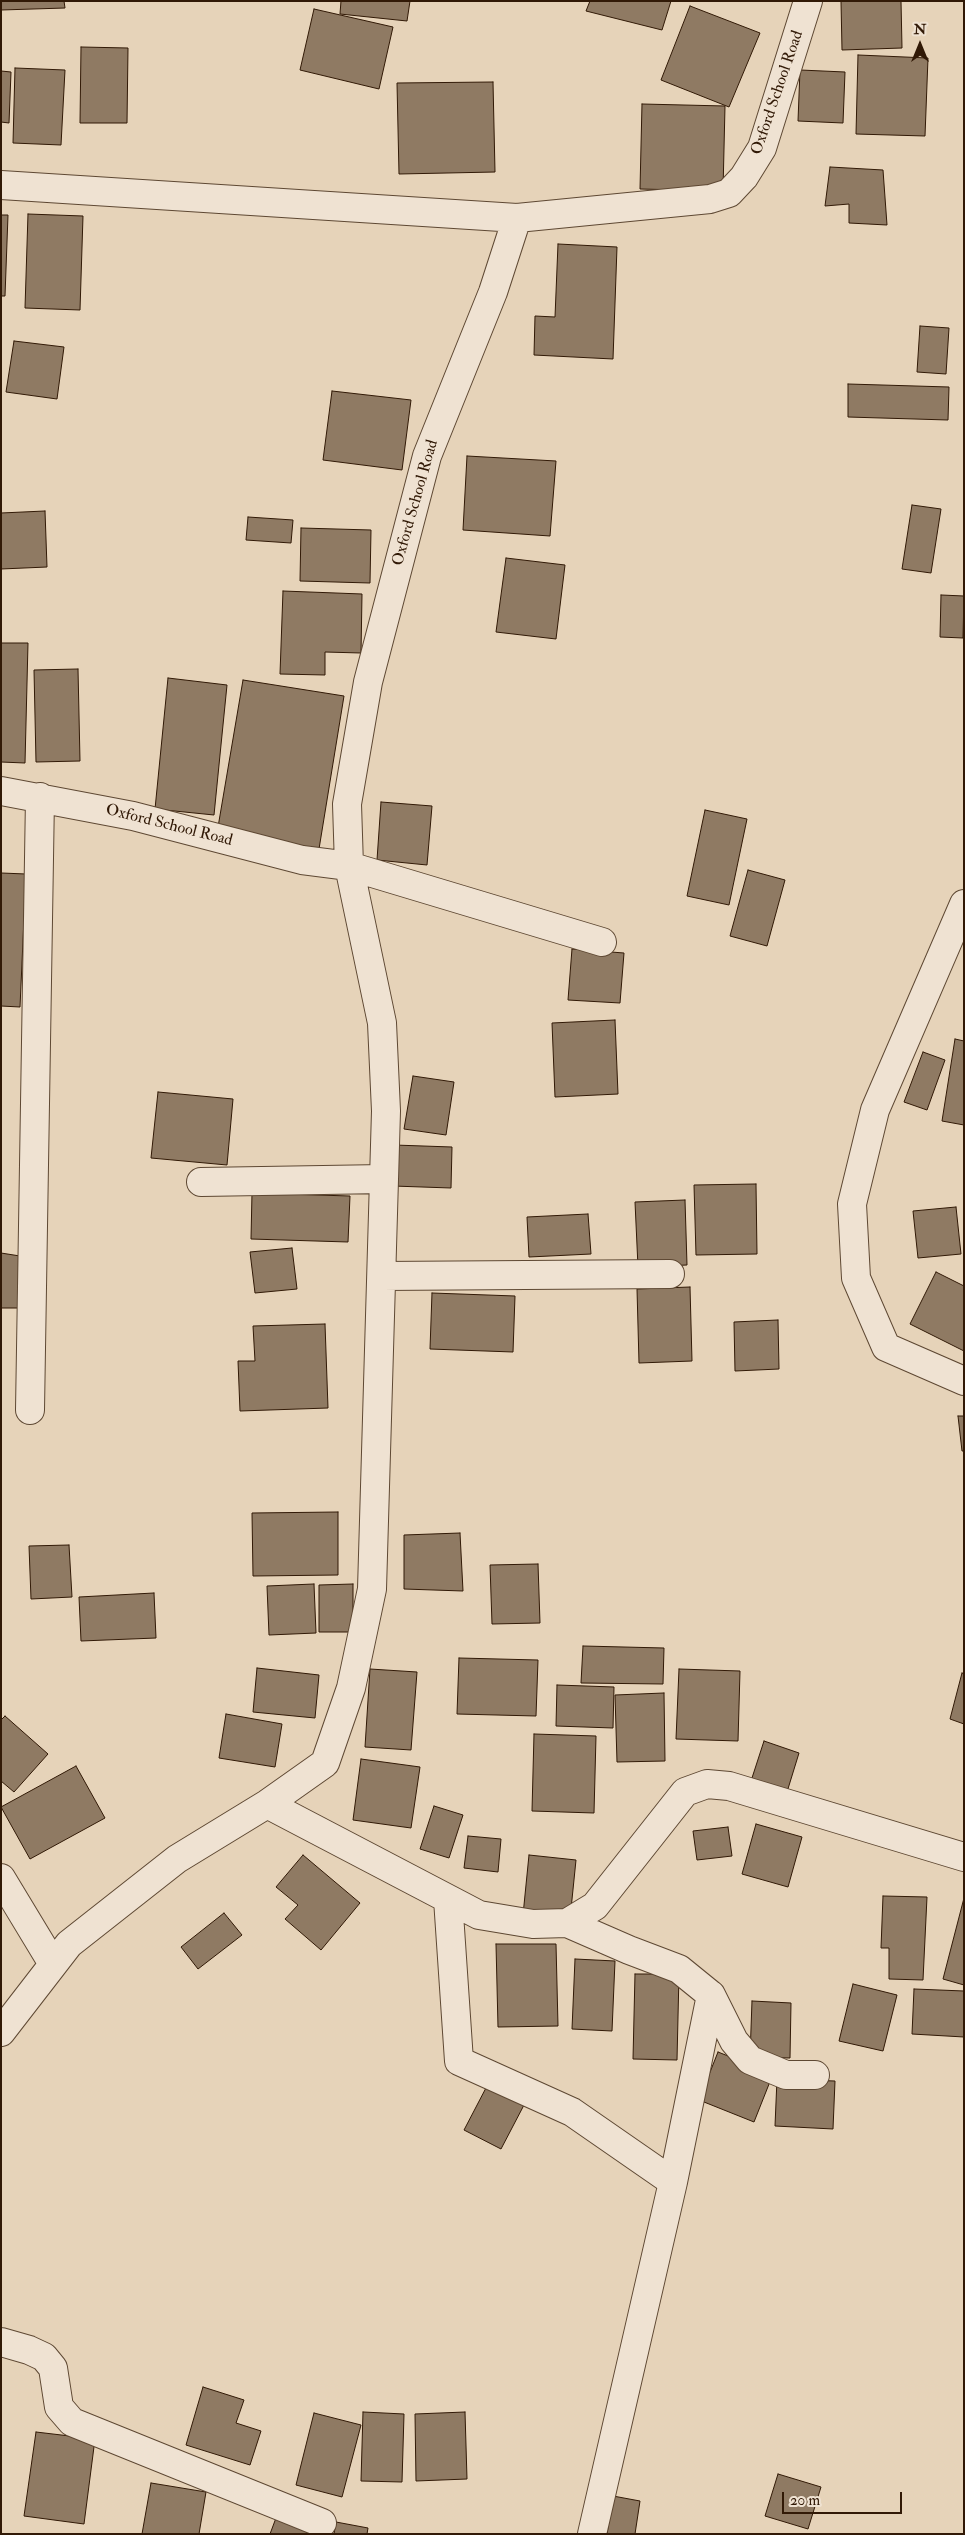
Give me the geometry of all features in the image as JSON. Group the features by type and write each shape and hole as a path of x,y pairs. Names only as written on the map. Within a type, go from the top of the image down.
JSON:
{"street":[{"name":"Oxford School Road","path":"1,791 133,816 302,860 349,866 347,804 368,682 426,456 493,292 517,218 710,198 729,193 744,177 762,148 808,1"},
{"path":"1,185 517,218"},
{"path":"30,1410 40,797"},
{"path":"1,2032 69,1944 177,1858 267,1804 325,1763 351,1688 372,1589 386,1112 382,1023 349,866 602,942"},
{"path":"964,904 876,1110 852,1204 856,1278 886,1347 964,1381"},
{"path":"202,1182 384,1179"},
{"path":"382,1276 670,1274"},
{"path":"567,1923 595,1906 685,1792 707,1784 729,1786 964,1857"},
{"path":"267,1804 478,1915 532,1924 567,1923 679,1969 711,1995 734,2041 750,2060 786,2075 815,2075"},
{"path":"1,1878 53,1964"},
{"path":"448,1899 459,2062 572,2112 673,2182"},
{"path":"592,2534 673,2182 711,1995"},
{"path":"1,2342 29,2350 44,2357 53,2368 59,2407 72,2422 322,2523"}],"building":[{"path":"1,1 64,1 65,8 1,10"},
{"path":"341,1 410,1 407,21 340,14"},
{"path":"590,1 671,1 662,30 586,11"},
{"path":"841,1 901,1 902,48 842,50"},
{"path":"690,6 760,33 729,107 661,80"},
{"path":"314,9 393,27 379,89 300,70"},
{"path":"81,47 128,48 127,123 80,123"},
{"path":"858,55 928,58 925,136 856,134"},
{"path":"15,68 65,70 61,145 13,143"},
{"path":"800,70 845,72 843,123 798,121"},
{"path":"1,71 11,72 9,123 1,122"},
{"path":"493,82 495,172 399,174 397,83"},
{"path":"642,104 725,106 723,191 640,189"},
{"path":"830,167 883,170 887,225 849,223 849,204 825,206"},
{"path":"28,214 83,216 80,310 25,308"},
{"path":"1,215 8,215 5,296 1,296"},
{"path":"558,244 617,247 613,359 534,355 535,316 555,317"},
{"path":"920,326 949,328 946,374 917,372"},
{"path":"14,341 64,347 57,399 6,392"},
{"path":"848,384 949,387 948,420 848,417"},
{"path":"332,391 411,400 402,470 323,460"},
{"path":"467,456 556,461 550,536 463,530"},
{"path":"912,505 941,509 931,573 902,569"},
{"path":"45,511 47,567 1,569 1,513"},
{"path":"248,517 293,520 291,543 246,540"},
{"path":"301,528 371,530 370,583 300,581"},
{"path":"506,558 565,565 556,639 496,632"},
{"path":"283,591 362,594 361,653 325,652 325,675 280,674"},
{"path":"941,595 964,596 963,638 940,637"},
{"path":"1,643 28,643 25,763 1,762"},
{"path":"78,669 80,761 36,762 34,670"},
{"path":"168,678 227,685 214,815 155,809"},
{"path":"243,680 344,696 319,849 217,833"},
{"path":"381,802 432,806 427,865 377,860"},
{"path":"705,810 747,819 729,905 687,896"},
{"path":"748,870 785,880 767,946 730,936"},
{"path":"1,873 26,874 20,1007 1,1006"},
{"path":"572,949 624,953 620,1003 568,1000"},
{"path":"615,1020 618,1094 555,1097 552,1023"},
{"path":"955,1039 964,1041 964,1125 942,1121"},
{"path":"923,1052 945,1060 927,1110 904,1102"},
{"path":"413,1076 454,1082 446,1135 404,1129"},
{"path":"158,1092 233,1099 227,1165 151,1158"},
{"path":"394,1145 452,1147 451,1188 393,1186"},
{"path":"756,1184 757,1254 696,1255 694,1185"},
{"path":"252,1193 350,1196 348,1242 251,1239"},
{"path":"685,1200 687,1265 638,1267 635,1202"},
{"path":"956,1207 961,1254 918,1258 913,1211"},
{"path":"588,1214 591,1254 529,1257 527,1217"},
{"path":"292,1248 297,1289 255,1293 250,1252"},
{"path":"1,1253 20,1256 23,1308 1,1308"},
{"path":"936,1272 964,1286 964,1351 910,1324"},
{"path":"690,1287 692,1361 639,1363 637,1289"},
{"path":"432,1293 515,1296 513,1352 430,1349"},
{"path":"778,1320 779,1369 735,1371 734,1322"},
{"path":"325,1324 328,1408 240,1411 238,1361 255,1361 253,1326"},
{"path":"958,1416 964,1416 964,1451 962,1451"},
{"path":"338,1512 338,1575 253,1576 252,1513"},
{"path":"460,1533 463,1591 404,1589 404,1535"},
{"path":"69,1545 72,1597 31,1599 29,1546"},
{"path":"538,1564 540,1623 492,1624 490,1565"},
{"path":"314,1584 316,1633 269,1635 267,1586"},
{"path":"353,1584 353,1632 319,1632 319,1585"},
{"path":"154,1593 156,1638 81,1641 79,1597"},
{"path":"583,1646 664,1648 663,1684 581,1683"},
{"path":"459,1658 538,1660 536,1716 457,1714"},
{"path":"257,1668 319,1675 315,1718 253,1712"},
{"path":"370,1669 417,1672 411,1750 365,1747"},
{"path":"679,1669 740,1671 738,1741 676,1739"},
{"path":"962,1673 964,1674 964,1724 950,1719"},
{"path":"557,1685 614,1687 613,1728 556,1726"},
{"path":"664,1693 665,1761 617,1762 615,1695"},
{"path":"226,1714 282,1724 275,1767 219,1758"},
{"path":"5,1716 48,1754 14,1792 1,1781 1,1720"},
{"path":"534,1734 596,1736 594,1813 532,1811"},
{"path":"764,1741 799,1753 787,1792 751,1781"},
{"path":"361,1759 420,1767 411,1828 353,1820"},
{"path":"76,1766 105,1818 30,1859 1,1807"},
{"path":"434,1806 463,1815 449,1858 420,1849"},
{"path":"756,1824 802,1837 788,1887 742,1874"},
{"path":"728,1827 732,1856 697,1860 693,1831"},
{"path":"468,1836 501,1839 498,1872 464,1868"},
{"path":"303,1855 360,1903 321,1950 285,1919 298,1905 276,1887"},
{"path":"529,1855 576,1860 570,1919 523,1915"},
{"path":"883,1896 927,1897 923,1980 889,1979 889,1948 881,1948"},
{"path":"964,1898 964,1985 943,1979"},
{"path":"224,1913 242,1935 198,1969 181,1947"},
{"path":"496,1944 556,1944 558,2026 498,2027"},
{"path":"575,1959 615,1961 612,2031 572,2029"},
{"path":"635,1974 679,1974 677,2060 633,2059"},
{"path":"853,1984 897,1995 883,2051 839,2041"},
{"path":"914,1989 964,1991 964,2037 912,2034"},
{"path":"752,2001 791,2003 790,2058 750,2057"},
{"path":"718,2052 773,2074 754,2122 699,2100"},
{"path":"777,2079 835,2081 833,2129 775,2126"},
{"path":"487,2086 524,2105 501,2149 464,2130"},
{"path":"203,2387 244,2400 236,2423 261,2431 250,2465 186,2445"},
{"path":"363,2412 404,2414 402,2482 361,2481"},
{"path":"465,2412 467,2479 416,2481 415,2414"},
{"path":"314,2413 361,2425 342,2497 296,2485"},
{"path":"36,2432 95,2439 84,2524 24,2516"},
{"path":"778,2474 821,2487 808,2529 765,2516"},
{"path":"151,2483 206,2492 199,2534 142,2534"},
{"path":"613,2496 640,2501 635,2534 607,2534"},
{"path":"276,2518 312,2534 270,2534"},
{"path":"336,2522 368,2528 367,2534 334,2534"}]}
